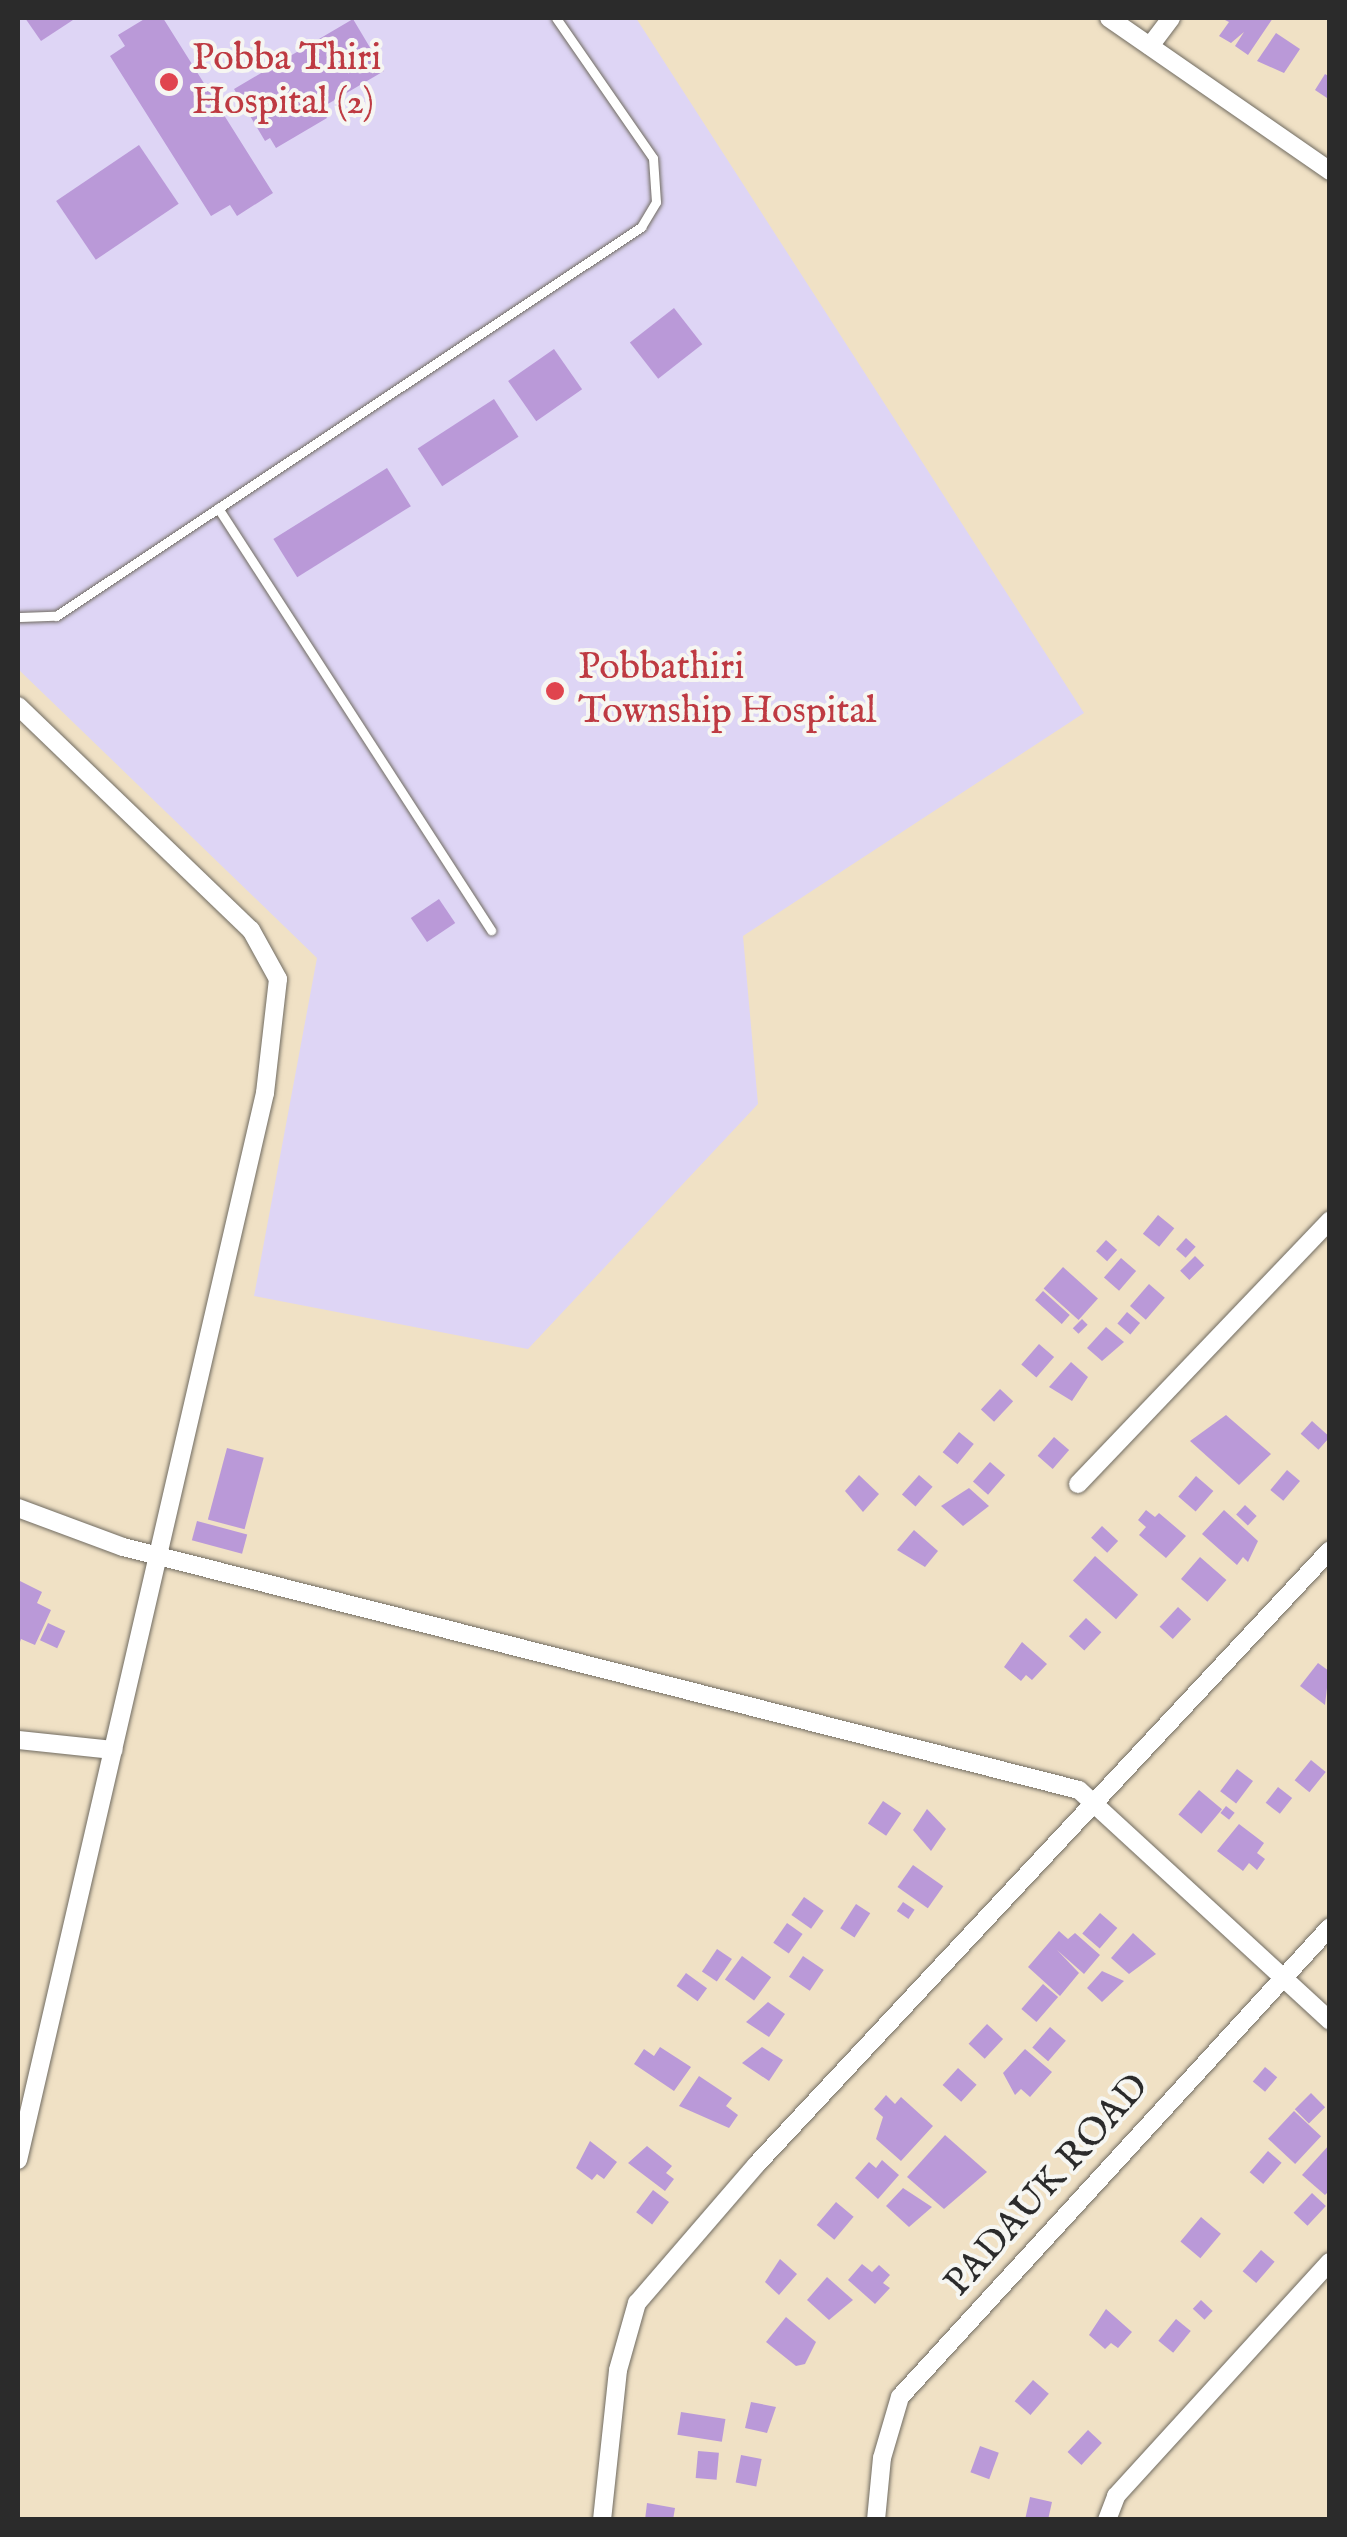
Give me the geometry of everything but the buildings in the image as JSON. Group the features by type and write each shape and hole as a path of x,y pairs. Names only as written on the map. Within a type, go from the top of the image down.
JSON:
{"street":[{"path":"1109,18 1330,171"},
{"path":"1150,46 1171,18"},
{"path":"18,706 251,930 278,979 265,1093 18,2160"},
{"path":"1078,1484 1330,1220"},
{"path":"18,1508 158,1556 1079,1790 1330,2021"},
{"path":"602,2520 618,2370 637,2303 756,2165 1096,1806 1330,1550"},
{"path":"18,1740 113,1750"},
{"name":"PADAUK ROAD","path":"876,2520 882,2458 900,2397 1330,1927"},
{"path":"1107,2520 1116,2496 1330,2262"}],"lane":[{"path":"18,616 56,616 641,227 656,202 654,158 556,18"},
{"path":"218,508 490,930"}],"shaded area":[{"name":"Pobbathiri Township Hospital","path":"18,18 636,18 1084,713 743,936 758,1104 528,1349 254,1296 317,958 18,669"}],"place":[{"name":"Pobba Thiri Hospital (2)","path":"169,82"},
{"name":"Pobbathiri Township Hospital","path":"555,691"}]}
